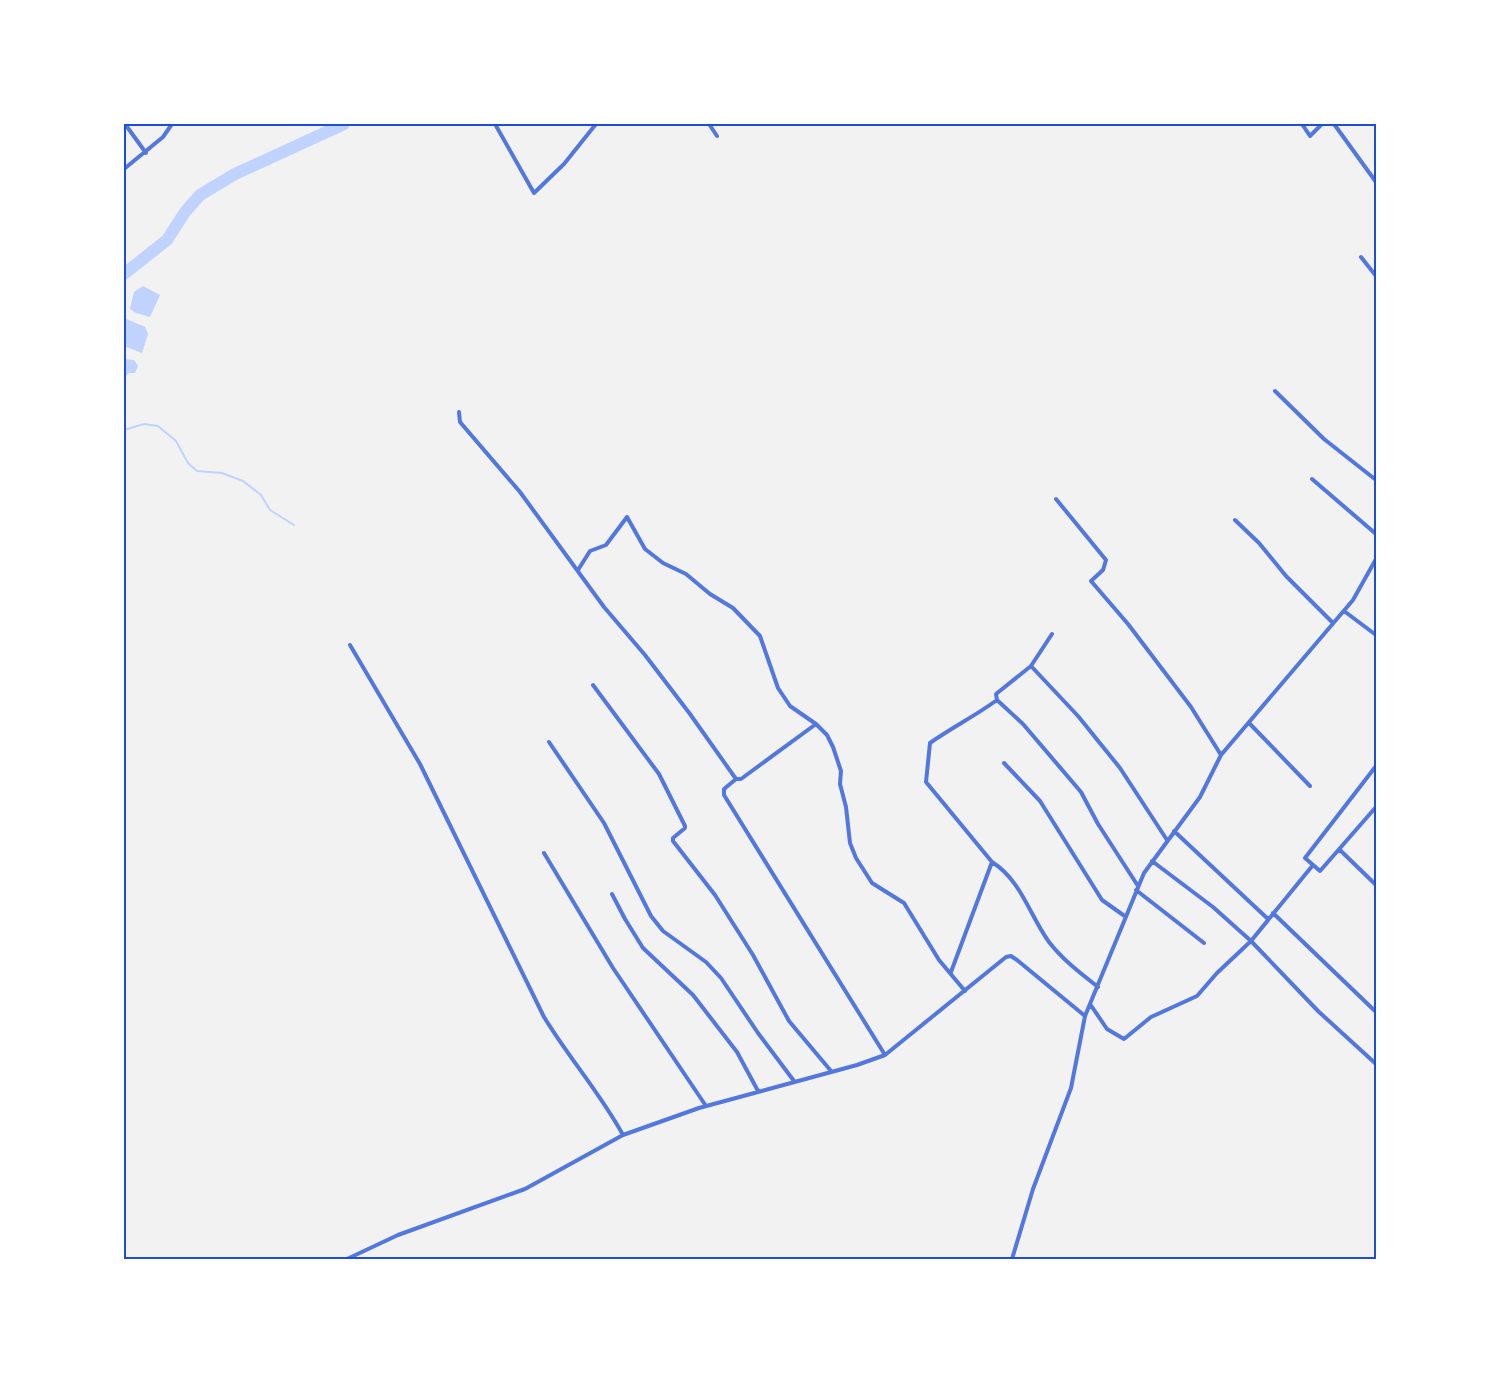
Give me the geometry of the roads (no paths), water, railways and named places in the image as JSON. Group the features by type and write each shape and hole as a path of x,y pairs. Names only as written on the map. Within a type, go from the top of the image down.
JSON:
{"street":[{"path":"125,124 146,153"},
{"path":"124,169 146,153 163,137 172,124"},
{"path":"495,124 534,193 564,164 596,124"},
{"path":"709,124 717,136"},
{"path":"1302,124 1310,136 1322,124"},
{"path":"1334,124 1376,182"},
{"path":"1361,257 1376,276"},
{"path":"1275,391 1324,438 1376,480"},
{"path":"459,412 460,422 520,492 604,607 645,654 736,779"},
{"path":"1312,479 1376,534"},
{"path":"1056,499 1106,560 1103,570 1091,581 1128,624 1191,707 1221,755"},
{"path":"578,570 590,551 606,545 627,517 645,548 663,563 686,574 710,594 733,608 754,628 765,646 767,658 778,688 790,706 816,724 827,735 841,771 840,784 846,807 850,843 856,858 872,883 904,903 939,960 965,990"},
{"path":"1236,520 1259,543 1286,576 1333,622"},
{"path":"1012,1259 1033,1189 1071,1088 1085,1016 1137,888 1152,861 1204,791 1221,755 1250,724 1344,611 1376,559"},
{"path":"1344,611 1376,635"},
{"path":"1052,634 1031,666 996,694 997,700 1023,724 1081,792 1137,888 1204,943"},
{"path":"350,645 420,764 544,1017 560,1044 605,1103 623,1135"},
{"path":"1031,666 1078,716 1120,768 1167,840"},
{"path":"593,685 659,774 685,826 673,838 673,841 715,896 754,955 789,1021 831,1071"},
{"path":"997,700 972,718 964,720 930,743 926,778 930,788 953,812 992,862 1007,873 1033,912 1051,944 1067,963 1098,987"},
{"path":"816,724 740,779 736,779 724,788 728,803 885,1055"},
{"path":"1250,724 1310,786"},
{"path":"549,742 604,823 636,892 651,916 662,931 706,962 721,978 758,1033 794,1081"},
{"path":"1004,763 1040,801 1102,900 1126,917"},
{"path":"1376,766 1305,858 1320,871 1376,807"},
{"path":"1174,831 1268,919"},
{"path":"1340,850 1376,885"},
{"path":"544,853 613,968 706,1106"},
{"path":"1152,861 1213,907 1251,941 1318,1011 1376,1064"},
{"path":"951,972 992,862"},
{"path":"1090,1004 1107,1029 1124,1038 1151,1017 1197,996 1217,973 1251,941 1313,865"},
{"path":"612,894 625,920 644,948 693,995 737,1052 758,1091"},
{"path":"1273,913 1376,1012"},
{"path":"347,1259 398,1235 525,1189 623,1135 706,1106 858,1065 885,1055 1006,957 1011,956 1085,1016"}],"water":[{"path":"143,286 160,295 150,317 130,309 134,292"},
{"path":"124,318 145,327 148,334 142,353 124,346"},
{"path":"124,359 134,360 138,366 135,373 129,373 124,378"}],"waterway":[{"path":"124,274 167,240 185,212 200,195 235,174 344,124"},
{"path":"124,430 144,424 158,426 176,441 188,463 197,471 222,473 243,481 261,495 270,510 294,525"}]}
